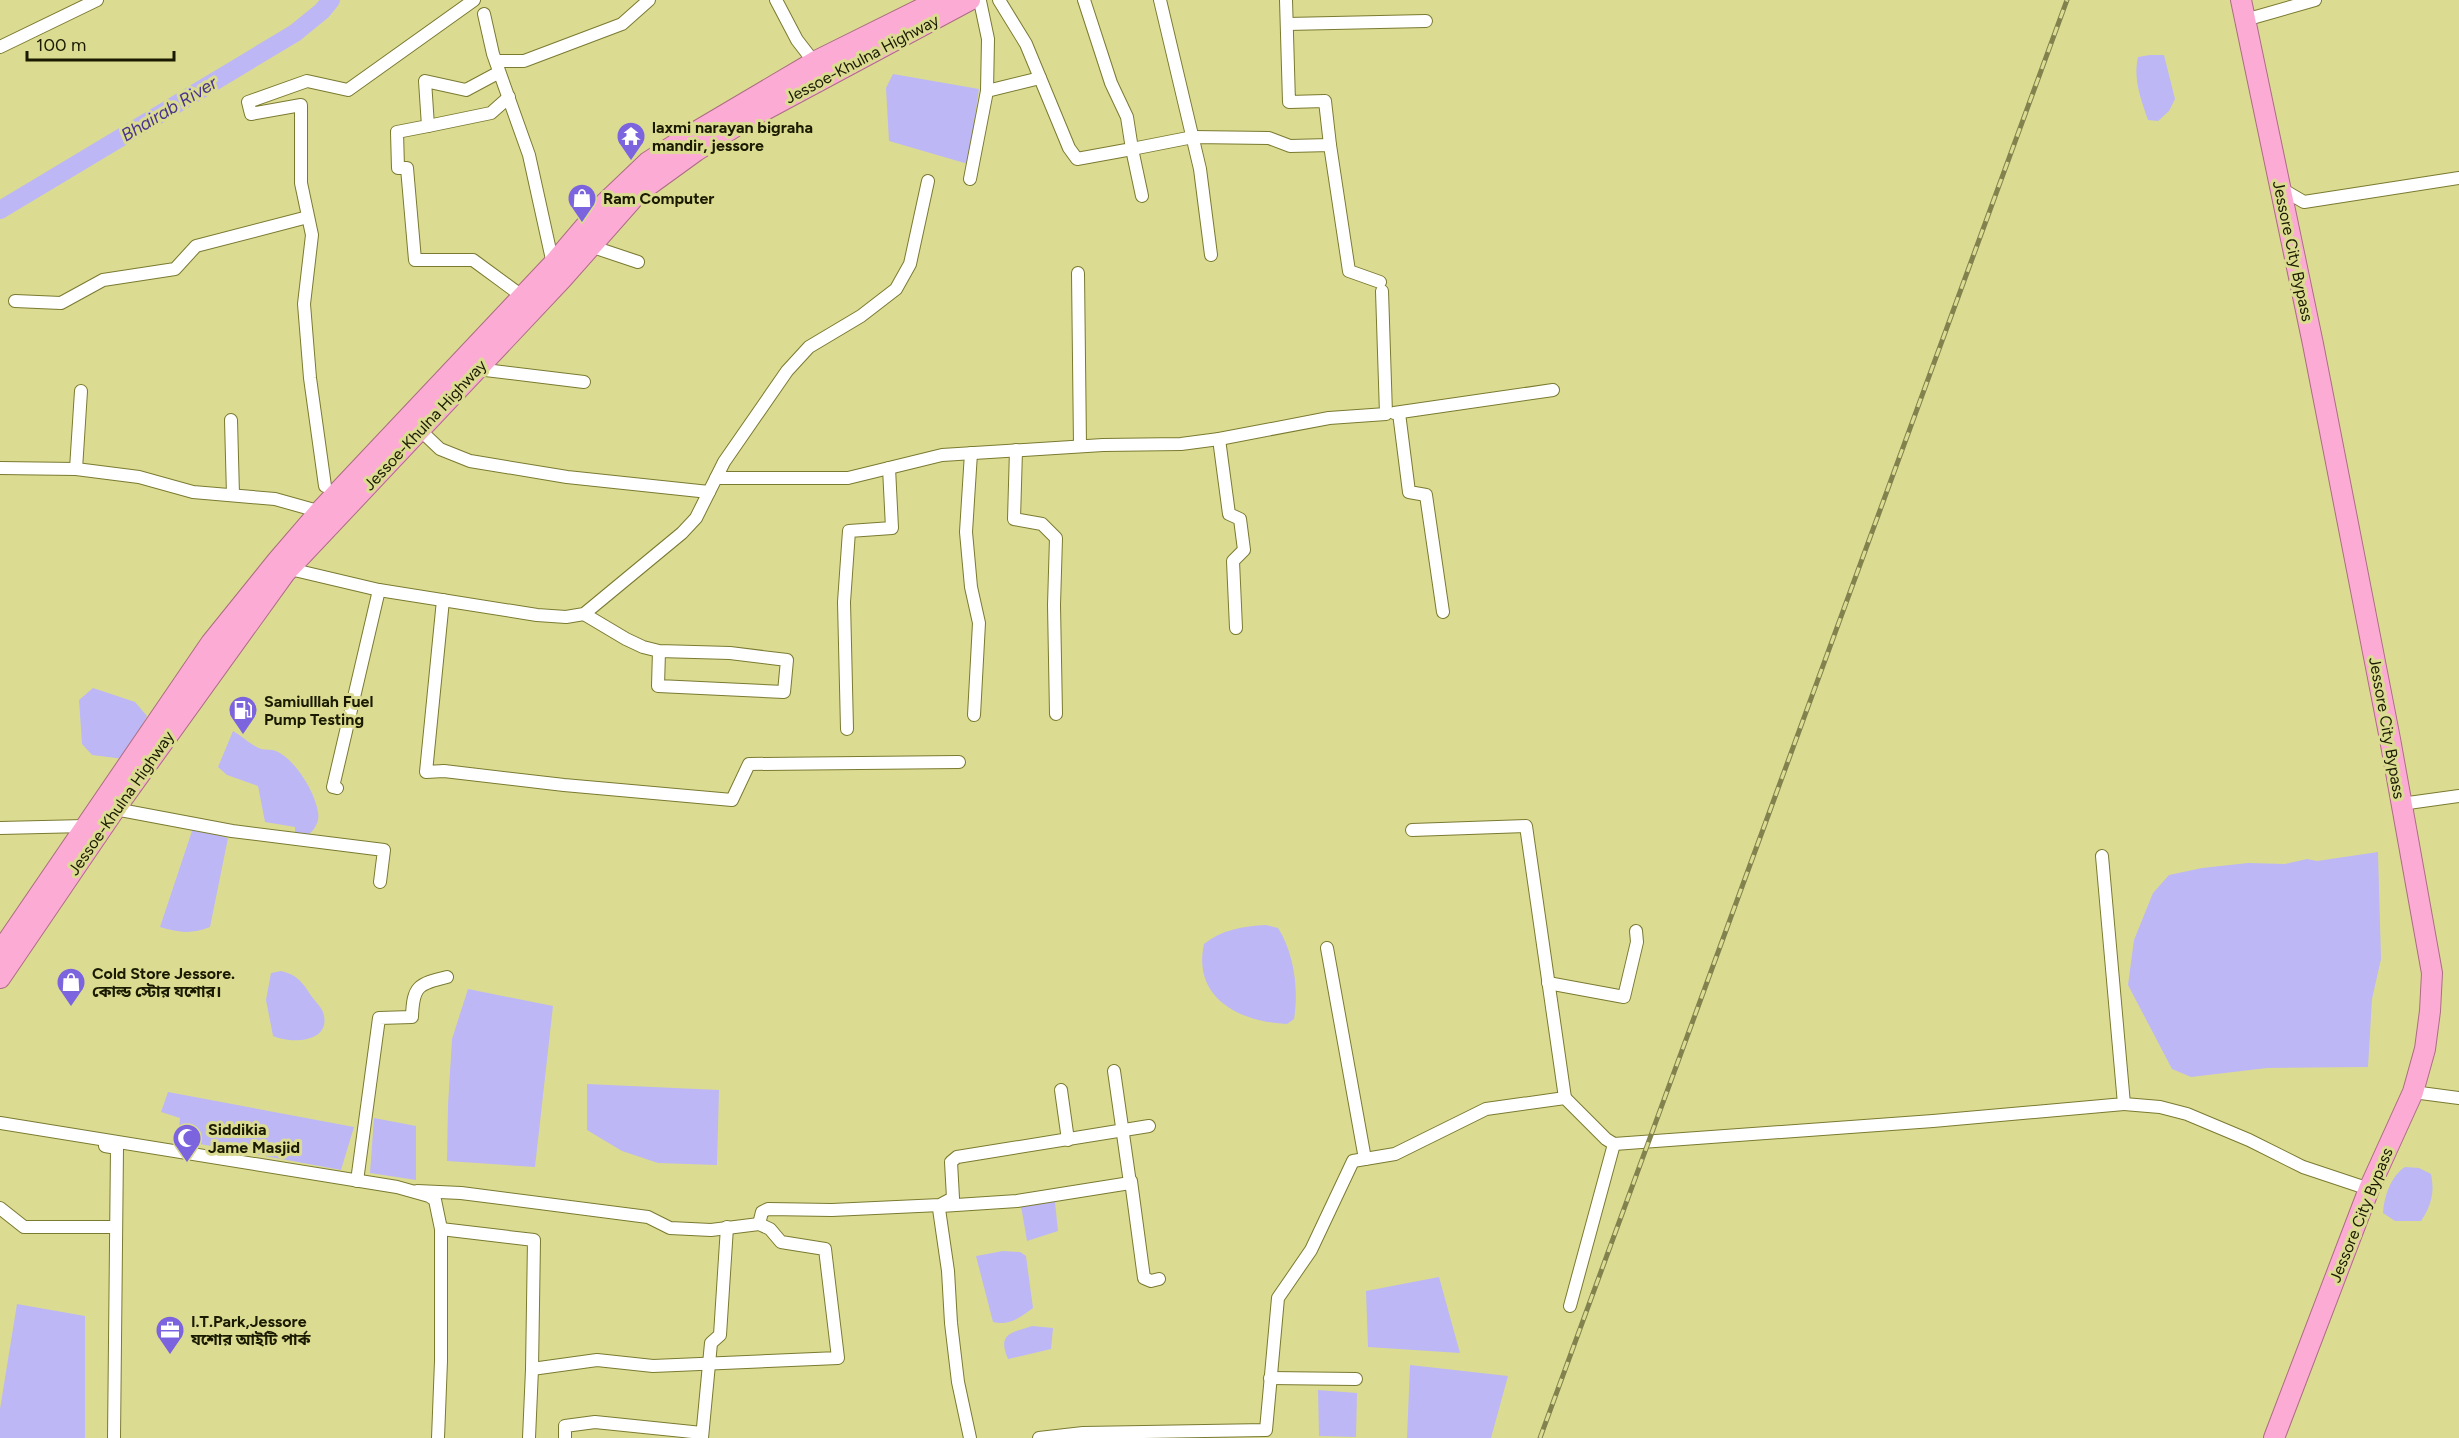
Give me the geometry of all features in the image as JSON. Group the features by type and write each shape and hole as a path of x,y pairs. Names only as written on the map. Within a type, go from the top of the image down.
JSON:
{"highway":[{"name":"Jessoe-Khulna Highway","path":"0,952 211,644 553,264 583,225 648,162 814,62 939,0"},
{"name":"Jessoe-Khulna Highway","path":"0,978 115,809 328,515 420,430 638,193 696,151 746,120 975,0"},
{"name":"Jessore City Bypass","path":"2241,0 2322,390 2432,973 2425,1049 2413,1092 2369,1189 2274,1438"}],"street":[{"path":"0,47 97,0"},
{"path":"325,486 310,378 304,304 312,235 301,183 301,105 251,114 248,102 307,81 348,90 474,0"},
{"path":"496,61 524,61 622,24 649,0"},
{"path":"776,0 797,40 814,62"},
{"path":"970,179 987,91 988,39 975,0"},
{"path":"999,0 1026,44 1069,148 1077,159 1193,137 1269,138 1290,146 1329,145"},
{"path":"1084,0 1111,83 1127,117 1142,196"},
{"path":"1160,0 1200,169 1211,255"},
{"path":"1287,0 1289,102 1325,101 1329,145 1350,271 1381,286 1393,413 1409,492 1426,495 1443,612"},
{"path":"2245,20 2315,0"},
{"path":"484,14 496,61 529,155 553,264"},
{"path":"1287,24 1426,21"},
{"path":"428,126 425,81 466,90 494,75"},
{"path":"987,91 1040,78"},
{"path":"509,97 491,113 397,132 398,168 407,168 415,260 473,260 522,296"},
{"path":"2280,188 2304,202 2459,178"},
{"path":"290,569 379,590 537,615 566,617 584,614 682,533 696,518 724,462 788,371 809,347 861,316 896,289 910,264 928,181"},
{"path":"15,301 61,303 103,280 175,269 196,246 304,218"},
{"path":"590,246 638,262"},
{"path":"1078,273 1080,446"},
{"path":"477,369 584,382"},
{"path":"716,478 848,478 942,455 1080,446 1181,444 1329,418 1393,413 1553,390"},
{"path":"76,469 81,392"},
{"path":"231,420 233,495"},
{"path":"420,430 440,449 470,461 567,477 709,492"},
{"path":"1219,439 1229,514 1240,519 1244,550 1233,561 1236,628"},
{"path":"1016,450 1014,519 1042,524 1056,538 1054,605 1056,714"},
{"path":"971,453 966,532 971,587 979,623 974,715"},
{"path":"0,468 76,469 139,477 193,492 275,499 328,515"},
{"path":"847,729 844,602 849,531 892,528 889,468"},
{"path":"337,788 333,787 379,590"},
{"path":"443,600 426,772 444,771 564,785 732,800 749,764 959,762"},
{"path":"584,614 626,639 659,651 730,653 787,660 784,692 658,686 659,651"},
{"path":"2401,804 2459,796"},
{"path":"115,809 232,831 384,850 380,882"},
{"path":"1412,831 1526,825 1565,1098 1606,1139 1614,1144 1933,1122 2124,1104 2160,1107 2187,1114 2249,1140 2303,1167 2369,1189"},
{"path":"0,828 85,826"},
{"path":"2102,856 2124,1104"},
{"path":"1548,983 1624,997 1637,942 1636,930"},
{"path":"1327,948 1365,1159"},
{"path":"357,1180 379,1018 412,1017 413,996 424,982 447,977"},
{"path":"1114,1071 1144,1278 1151,1281 1159,1279"},
{"path":"1061,1090 1068,1140"},
{"path":"2413,1092 2459,1098"},
{"path":"1039,1438 1083,1433 1266,1430 1278,1298 1311,1250 1353,1161 1395,1154 1486,1109 1565,1098"},
{"path":"0,1123 417,1191 461,1193 648,1217 670,1228 711,1230 759,1224 770,1229 781,1242 825,1249 838,1358 653,1366 597,1360 532,1369"},
{"path":"759,1224 762,1212 768,1209 839,1210 940,1204 953,1198 951,1162 957,1158 1149,1126"},
{"path":"0,1128 117,1148 114,1438"},
{"path":"1569,1306 1614,1144"},
{"path":"970,1438 958,1382 940,1208 1017,1201 1128,1185 1131,1181"},
{"path":"417,1191 435,1200 441,1228 441,1361 438,1438"},
{"path":"0,1208 24,1227 115,1227"},
{"path":"565,1438 565,1426 595,1422 702,1436 711,1343 720,1335 728,1227"},
{"path":"441,1228 534,1240 529,1438"},
{"path":"1270,1378 1356,1379"}],"shaded area":[{"path":"2164,55 2175,99 2169,111 2158,121 2148,120 2137,81 2138,57"},
{"path":"893,74 979,89 968,164 889,141 886,88"},
{"path":"93,688 135,702 147,716 124,759 92,755 82,744 79,700"},
{"path":"233,731 258,748 274,750 283,755 303,777 313,795 318,816 316,826 307,836 295,833 295,827 265,822 258,786 227,775 218,767"},
{"path":"193,828 228,838 210,927 191,932 173,931 160,927"},
{"path":"2378,852 2381,959 2372,999 2368,1067 2267,1068 2191,1077 2172,1069 2128,985 2134,940 2153,893 2169,875 2202,868 2248,863 2285,864 2307,859 2317,861"},
{"path":"1266,925 1278,928 1288,949 1294,972 1296,996 1294,1019 1287,1024 1253,1018 1237,1012 1213,993 1205,979 1202,963 1204,944 1218,935 1233,930"},
{"path":"281,971 300,980 323,1012 322,1030 308,1039 290,1040 273,1036 266,1000 271,973"},
{"path":"468,989 553,1006 535,1167 447,1161 452,1039"},
{"path":"587,1084 719,1090 717,1165 658,1163 622,1151 587,1130"},
{"path":"168,1092 354,1127 341,1170 178,1140 180,1118 161,1112"},
{"path":"374,1118 416,1126 416,1180 370,1173"},
{"path":"2405,1167 2419,1168 2431,1174 2433,1187 2431,1199 2421,1221 2395,1221 2383,1213 2389,1187"},
{"path":"1055,1202 1058,1231 1027,1241 1021,1206"},
{"path":"1003,1251 1020,1252 1026,1256 1033,1308 1014,1320 999,1323 993,1322 976,1256"},
{"path":"1439,1277 1460,1353 1368,1347 1366,1291"},
{"path":"17,1304 85,1316 85,1438 0,1438 0,1409"},
{"path":"1032,1326 1053,1328 1051,1349 1008,1359 1005,1339 1012,1333"},
{"path":"1410,1365 1508,1376 1491,1438 1407,1438"},
{"path":"1318,1390 1357,1393 1356,1437 1319,1436"}],"waterway":[{"name":"Bhairab River","path":"0,210 295,33 322,11 331,0"}],"railway":[{"path":"1540,1438 2067,0"}],"place":[{"name":"laxmi narayan bigraha mandir, jessore","path":"631,162"},
{"name":"Ram Computer","path":"582,224"},
{"name":"Samiulllah Fuel Pump Testing","path":"243,736"},
{"name":"Cold Store Jessore. কোল্ড স্টোর যশোর।","path":"71,1008"},
{"name":"Siddikia Jame Masjid","path":"187,1164"},
{"name":"I.T.Park,Jessore যশোর আইটি পার্ক","path":"170,1356"}]}
